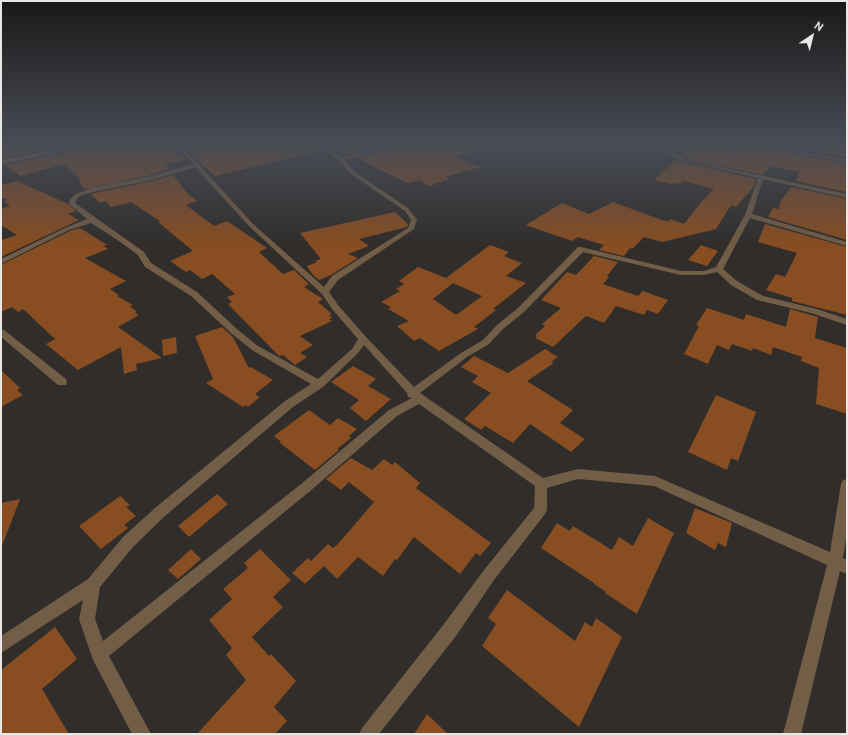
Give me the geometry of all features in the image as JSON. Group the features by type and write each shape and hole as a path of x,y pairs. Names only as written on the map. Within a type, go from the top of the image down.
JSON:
{"street":[{"path":"145,179 91,190 78,195 73,199 72,204 92,220 119,237 141,254 148,265 194,294 235,332 255,348 320,384"},
{"path":"209,179 251,224 325,292 335,307 415,396 541,484"},
{"path":"325,292 335,278 411,229 414,220 407,210 362,179"},
{"path":"99,654 304,488 393,412 415,396 464,355 486,342 500,327 521,310 581,249 681,273 704,273 719,269 748,215 760,179"},
{"path":"771,179 847,196"},
{"path":"748,215 847,244"},
{"path":"1,262 67,229 92,220"},
{"path":"1,253 11,258"},
{"path":"719,269 734,284 760,298 814,311 847,322"},
{"path":"1,332 62,382"},
{"path":"1,644 93,584 128,542 160,512 288,404 320,384 355,351 363,339"},
{"path":"541,484 578,474 655,481 841,564"},
{"path":"368,734 450,630 489,575 540,510 541,484"},
{"path":"792,734 841,564 843,518 847,484"},
{"path":"93,584 86,619 99,654 142,734"}],"building":[{"path":"79,179 131,179 85,189 81,185"},
{"path":"158,179 176,179 188,194 197,201 186,205 214,226 227,221 267,248 259,252 283,274 294,270 309,284 304,287 323,299 318,302 332,314 329,315 332,318 329,319 332,321 300,336 313,345 300,353 307,357 295,365 283,355 279,356 228,304 232,302 227,297 235,294 212,274 202,279 190,270 186,272 170,261 193,251 158,222 160,221 131,202 111,207 106,201 100,203 91,194"},
{"path":"400,179 448,179 429,186 420,180 408,183"},
{"path":"756,179 754,186 736,207 731,205 716,229 662,242 644,237 632,249 630,248 624,256 599,250 604,245 578,237 572,241 526,225 562,203 589,214 613,202 662,220 668,221 670,219 684,224 702,201 714,189 684,181 679,184 671,184 654,180"},
{"path":"796,179 847,179 847,192 795,181"},
{"path":"17,181 68,204 76,211 68,214 79,220 1,257 1,240 17,235 1,225 1,209 10,206 4,202 7,200 1,197 1,185"},
{"path":"791,187 847,199 847,240 768,217 773,208 779,209 780,202"},
{"path":"395,212 408,224 407,227 359,239 369,246 348,254 358,258 331,275 319,280 313,275 307,266 321,259 300,233"},
{"path":"765,224 847,247 847,315 792,301 792,298 766,290 776,274 785,277 797,253 758,242"},
{"path":"80,228 107,245 103,246 108,249 85,258 126,281 110,289 119,295 117,296 133,305 130,307 137,311 135,313 139,315 118,327 162,358 136,364 137,370 124,374 121,347 78,370 46,344 55,339 23,309 18,312 12,307 1,312 1,265 70,231"},
{"path":"490,245 509,252 504,256 522,263 506,276 526,283 493,309 496,310 474,327 478,329 439,351 420,338 414,341 397,326 409,321 388,309 391,307 381,302 400,291 396,289 404,284 399,281 418,267 446,278","holes":["453,283 482,296 456,315 433,299"]},
{"path":"701,245 718,251 707,266 688,260"},
{"path":"594,256 618,262 607,276 609,277 603,284 638,296 643,291 668,300 658,314 647,310 644,315 616,306 604,323 586,316 553,347 535,338 537,336 535,335 545,326 542,324 561,308 541,300 567,272 576,275"},
{"path":"707,308 744,320 746,314 786,327 790,309 818,317 815,338 847,348 847,414 816,404 819,368 801,361 802,357 773,347 771,355 753,348 752,351 732,344 729,350 717,345 708,364 684,354 699,326 696,325"},
{"path":"222,327 233,337 249,368 251,367 273,380 255,394 260,397 248,407 246,405 243,407 206,383 213,379 195,336"},
{"path":"176,337 177,353 163,356 162,340"},
{"path":"545,349 558,357 551,362 554,363 527,381 573,410 560,423 585,439 571,452 530,424 513,443 485,426 481,430 464,419 491,393 472,382 478,376 461,367 474,356 508,373"},
{"path":"353,366 376,379 368,386 391,399 366,421 350,408 359,400 331,382"},
{"path":"1,370 20,388 17,390 23,395 1,407"},
{"path":"716,395 756,412 738,461 731,458 727,470 688,452"},
{"path":"309,410 330,425 338,418 357,429 349,436 351,438 337,449 339,450 315,470 280,443 281,442 274,436"},
{"path":"351,458 372,470 384,459 392,465 395,462 420,483 416,488 491,543 480,556 476,553 460,574 414,537 383,576 358,557 337,579 324,566 305,584 292,573 308,558 311,561 328,544 333,548 338,544 374,502 349,482 341,490 326,479"},
{"path":"217,494 228,504 189,537 178,526"},
{"path":"120,496 130,505 126,507 136,516 124,525 128,528 101,549 79,526"},
{"path":"20,499 2,546 1,546 1,503"},
{"path":"695,508 732,523 726,547 718,543 715,550 686,533"},
{"path":"648,518 674,533 637,614 541,548 557,523 570,531 573,526 612,550 619,537 633,546"},
{"path":"191,549 201,559 178,579 168,570"},
{"path":"260,549 291,580 273,597 283,607 252,637 269,656 271,654 296,681 274,707 287,721 275,734 197,734 246,680 226,655 232,648 209,620 232,599 223,589 248,568 244,563"},
{"path":"507,590 575,641 585,622 592,627 596,618 622,637 579,727 482,646 496,624 488,618"},
{"path":"55,627 77,659 42,689 69,734 1,734 1,670"},
{"path":"427,714 448,734 414,734"}]}
